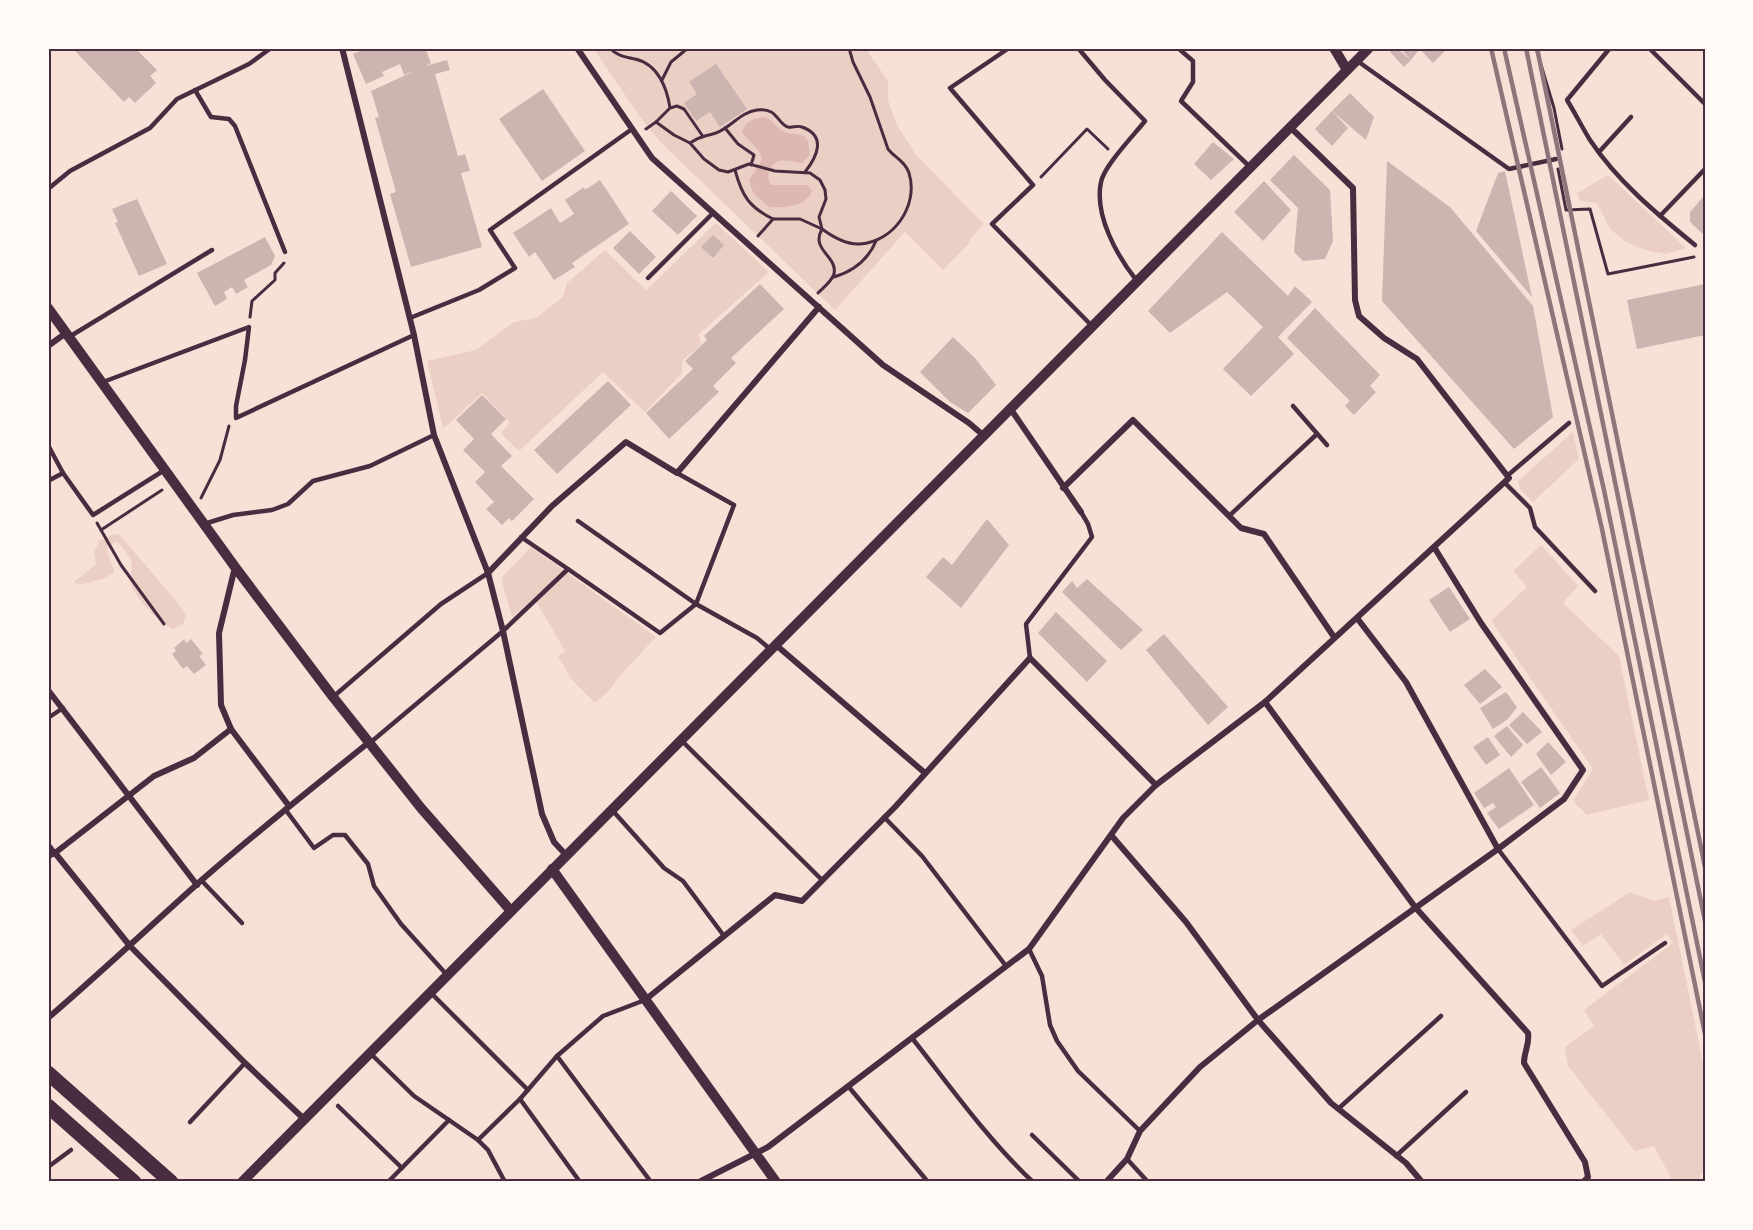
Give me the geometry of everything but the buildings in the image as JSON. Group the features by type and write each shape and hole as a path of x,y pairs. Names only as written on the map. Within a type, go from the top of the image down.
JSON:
{"main road":[{"path":"48,1073 171,1182"},
{"path":"48,1106 134,1182"}],"street":[{"path":"342,48 410,318 434,435 488,573 503,631 542,814 554,842 566,855"},
{"path":"577,48 652,158 883,365 969,423 983,435"},
{"path":"1334,48 1347,70"},
{"path":"242,1182 1369,48"},
{"path":"699,1182 768,1147 1029,949 1123,818 1155,785 1265,702 1505,479 1417,358 1384,338 1359,316 1355,300 1353,188 1290,127"},
{"path":"488,573 552,506 626,442 678,473 819,307"},
{"path":"48,308 235,567 368,743 511,911"},
{"path":"48,346 67,335"},
{"path":"1010,408 1081,512"},
{"path":"1063,488 1133,420 1241,528 1264,534 1334,638"},
{"path":"1106,1182 1127,1159 1140,1131 1200,1066 1258,1020 1498,849 1564,799 1582,770 1481,623 1434,547"},
{"path":"235,567 219,633 221,705 231,729 287,808"},
{"path":"1357,618 1406,682 1498,849"},
{"path":"773,647 925,772"},
{"path":"645,1000 775,895 802,901 884,817 1030,658 1155,785"},
{"path":"48,690 199,883"},
{"path":"1265,702 1415,907 1528,1033 1529,1040 1524,1052 1524,1063 1586,1162 1588,1177 1583,1182"},
{"path":"231,729 194,758 154,776 51,854 130,946 245,1063 304,1119"},
{"path":"48,1018 199,883 368,743"},
{"path":"1111,835 1186,921 1258,1020 1338,1109 1396,1156 1422,1182"},
{"path":"552,869 776,1182"}],"lane":[{"path":"48,189 70,171 150,128 177,99 249,64 264,49 271,48"},
{"path":"1009,48 950,88 1033,185 992,224 1092,326"},
{"path":"1078,48 1145,122 1116,157 1101,180 1104,219 1118,252 1137,281"},
{"path":"1178,48 1193,61 1193,82 1181,101 1250,167"},
{"path":"1610,48 1567,100 1599,152 1611,166 1660,216 1695,245"},
{"path":"1649,48 1705,104"},
{"path":"1356,60 1509,169 1556,159"},
{"path":"195,90 212,117 229,119 235,126 285,252"},
{"path":"1599,152 1631,117"},
{"path":"410,318 478,290 515,268 490,230 632,129"},
{"path":"1660,216 1705,170"},
{"path":"648,278 713,213"},
{"path":"67,335 212,250"},
{"path":"102,382 249,327 236,418 414,335"},
{"path":"1293,406 1327,445"},
{"path":"1569,423 1505,479 1530,508 1535,527 1595,591"},
{"path":"1229,516 1317,434"},
{"path":"204,524 233,514 272,510 288,504 313,481 370,466 434,435"},
{"path":"48,445 63,473 93,515 165,469"},
{"path":"48,481 63,473"},
{"path":"521,537 660,633 696,604 734,506 678,473"},
{"path":"1030,658 1026,624 1092,537 1081,512"},
{"path":"578,521 696,604 773,647"},
{"path":"368,743 503,631 568,569"},
{"path":"333,697 441,604 488,573"},
{"path":"48,718 63,708"},
{"path":"681,740 822,880"},
{"path":"287,808 314,848 333,835 345,835 368,864 374,886 394,915 447,975"},
{"path":"611,809 664,868 683,881 724,936"},
{"path":"884,817 922,856 1006,966"},
{"path":"48,844 51,854"},
{"path":"1498,849 1602,986 1665,943"},
{"path":"199,883 242,923"},
{"path":"1029,949 1042,976 1050,1025 1057,1041 1078,1071 1140,1131"},
{"path":"430,992 528,1090"},
{"path":"478,1140 520,1099 557,1056 603,1016 645,1000"},
{"path":"1338,1109 1441,1016"},
{"path":"912,1038 1019,1169 1033,1182"},
{"path":"370,1052 414,1096 478,1140 488,1150 505,1182"},
{"path":"557,1056 651,1182"},
{"path":"190,1122 245,1063"},
{"path":"848,1086 927,1182"},
{"path":"1396,1156 1466,1092"},
{"path":"520,1099 580,1182"},
{"path":"338,1106 402,1168"},
{"path":"391,1181 449,1119"},
{"path":"1032,1134 1080,1182"},
{"path":"48,1167 71,1150"},
{"path":"1127,1159 1148,1182"}],"path":[{"path":"609,48 625,58 644,62 663,80 670,108"},
{"path":"663,80 671,62 688,48"},
{"path":"735,170 748,202 754,209 773,219 800,219 835,238 861,244 877,240 893,228 908,209 911,185 906,166 888,149 870,97 853,62 849,48"},
{"path":"1536,48 1554,108 1564,158 1556,159 1566,210 1590,209 1608,274 1694,257"},
{"path":"642,132 670,108 677,106 684,109 702,136"},
{"path":"690,143 702,136 717,133 747,113 756,110 771,112 788,127 804,127 815,137 817,155 805,172"},
{"path":"656,122 690,143 710,164 728,172 754,166 775,171 810,173 820,180 826,199 819,217 822,229 818,239 833,265 834,277"},
{"path":"725,128 738,144 754,155 754,166"},
{"path":"1033,185 1087,129 1116,157"},
{"path":"754,242 773,219"},
{"path":"815,296 834,277 863,262 877,240"},
{"path":"249,327 252,301 275,280 275,273 288,259 285,252"},
{"path":"194,510 220,460 230,423 236,418"},
{"path":"101,530 166,487"},
{"path":"93,515 121,566 164,624"}],"shaded area":[{"path":"593,48 865,48 888,81 888,100 897,125 917,156 984,224 943,270 905,232 835,310 661,143 640,117"},
{"path":"764,117 770,119 784,132 804,136 808,141 810,155 802,163 776,162 769,172 771,185 807,185 812,191 805,200 787,207 769,207 753,193 749,180 761,158 758,150 742,132 750,121"},
{"path":"1608,175 1686,248 1666,254 1645,250 1626,242 1610,229 1597,203 1580,201 1577,193"},
{"path":"716,223 769,272 699,334 701,345 682,361 682,373 645,412 603,372 519,451 501,433 510,422 482,393 443,429 427,361 476,350 514,322 536,318 563,297 567,283 605,250 646,290"},
{"path":"1573,432 1579,459 1533,502 1520,489 1518,481"},
{"path":"114,534 120,535 176,601 186,615 183,624 173,629 168,626 138,597 131,585 131,561 118,542 107,549 114,573 79,585 74,582 96,564 94,553 99,541"},
{"path":"1541,545 1578,586 1563,603 1619,656 1649,800 1587,815 1573,801 1593,769 1491,621 1527,587 1513,571"},
{"path":"531,547 656,637 616,680 610,690 595,703 571,679 558,656 565,651 534,598 512,617 501,578"},
{"path":"1630,892 1654,901 1669,897 1705,1073 1705,1172 1700,1174 1700,1182 1673,1182 1654,1146 1635,1151 1568,1066 1565,1047 1594,1026 1584,1010 1673,943 1667,934 1624,965 1601,934 1583,946 1571,930"}],"railway":[{"path":"1491,48 1602,529 1705,1034"},
{"path":"1504,48 1604,490 1705,982"},
{"path":"1526,48 1705,921"},
{"path":"1537,48 1705,867"}]}
